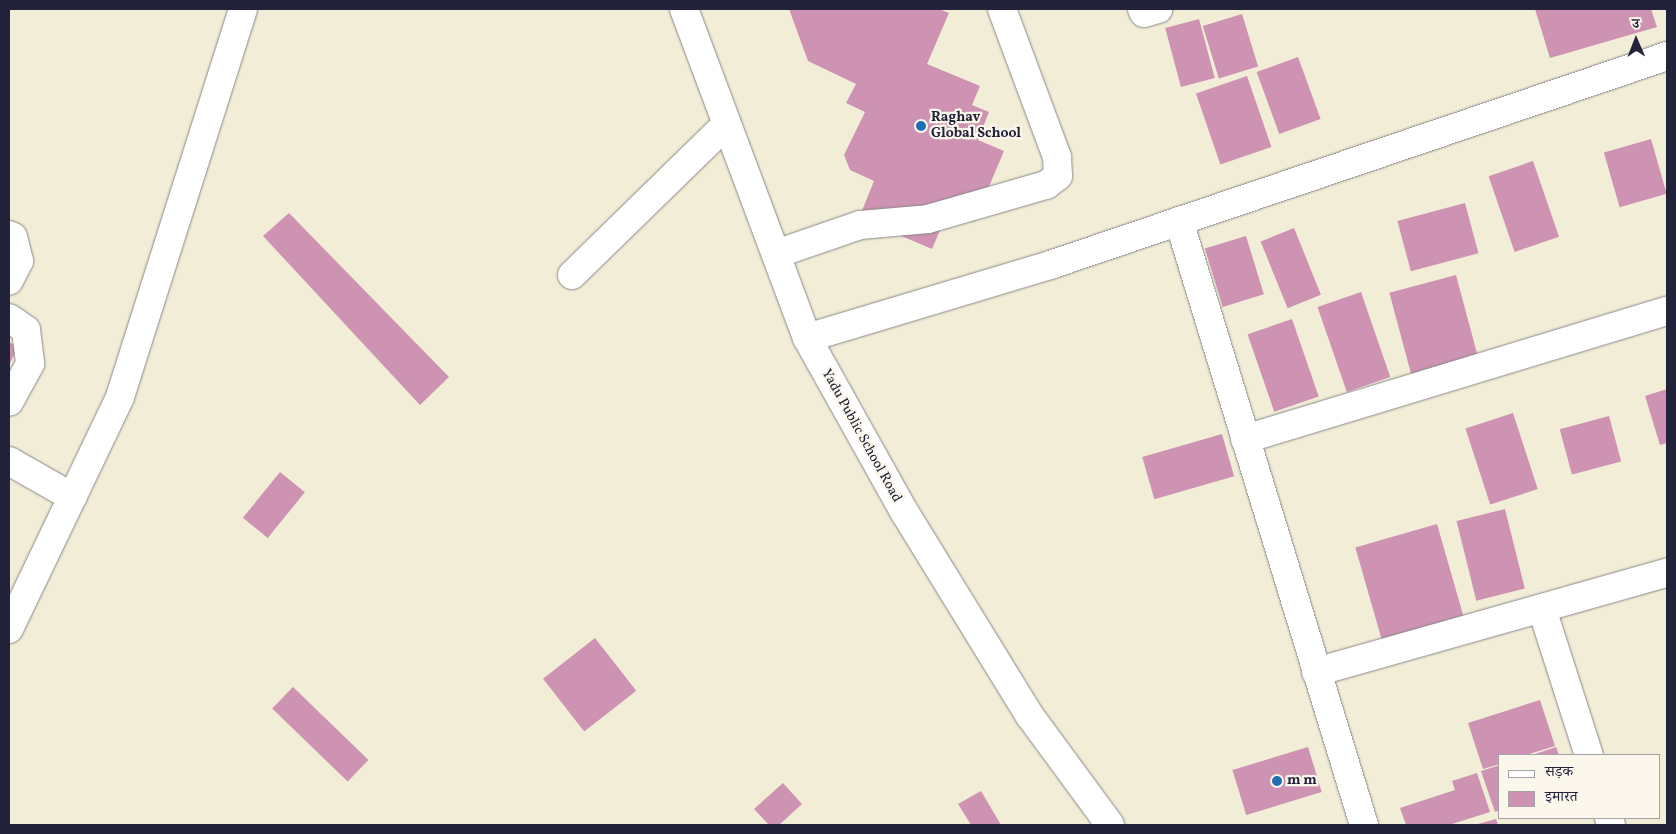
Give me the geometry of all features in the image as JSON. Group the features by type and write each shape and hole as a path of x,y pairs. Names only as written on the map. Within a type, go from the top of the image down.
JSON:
{"street":[{"path":"9,629 120,398 243,9"},
{"name":"Yadu Public School Road","path":"684,9 807,338 905,513 1025,707 1110,825"},
{"path":"776,254 860,225 928,220 1046,185 1058,176 1057,157 1002,9"},
{"path":"1142,9 1144,13 1158,9"},
{"path":"807,338 1179,221 1667,56"},
{"path":"572,275 727,124"},
{"path":"1179,221 1364,825"},
{"path":"9,235 13,237 19,261 9,281"},
{"path":"1245,439 1667,311"},
{"path":"9,318 26,330 30,364 9,402"},
{"path":"9,461 72,497"},
{"path":"1316,672 1667,573"},
{"path":"1542,609 1589,754"}],"building":[{"name":"Raghav Global School","path":"789,9 939,9 949,13 927,64 980,86 972,105 989,112 978,140 1004,151 974,222 948,211 932,249 859,218 874,181 850,170 844,155 865,112 846,103 856,84 808,61"},
{"path":"1535,9 1651,9 1657,27 1550,58"},
{"path":"1242,14 1258,67 1219,79 1203,26"},
{"path":"1199,19 1215,78 1181,87 1165,28"},
{"path":"1298,57 1321,119 1279,134 1257,72"},
{"path":"1247,76 1271,147 1220,164 1196,94"},
{"path":"1651,139 1667,194 1620,207 1604,153"},
{"path":"1533,161 1559,237 1515,252 1489,176"},
{"path":"1465,203 1478,253 1411,271 1397,221"},
{"path":"289,213 449,377 420,405 263,236"},
{"path":"1294,228 1321,295 1288,308 1261,241"},
{"path":"1246,236 1264,294 1223,307 1205,249"},
{"path":"1456,275 1479,360 1412,378 1389,293"},
{"path":"1361,292 1390,377 1347,392 1318,307"},
{"path":"1292,319 1319,397 1274,412 1248,334"},
{"path":"9,342 18,347 9,365"},
{"path":"1667,389 1667,443 1660,445 1645,396"},
{"path":"1513,413 1538,489 1490,505 1465,428"},
{"path":"1609,416 1621,461 1572,475 1560,429"},
{"path":"1222,434 1234,476 1154,499 1142,457"},
{"path":"280,472 305,492 268,538 243,518"},
{"path":"1505,509 1525,589 1476,601 1456,521"},
{"path":"1437,524 1463,616 1382,640 1355,547"},
{"path":"595,638 636,691 584,731 543,679"},
{"path":"293,687 369,760 348,782 272,709"},
{"path":"1540,700 1555,746 1529,754 1498,754 1498,765 1483,769 1468,723"},
{"name":"m m","path":"1308,747 1322,792 1246,815 1232,770"},
{"path":"1556,747 1559,754 1535,754"},
{"path":"1498,766 1498,811 1495,812 1481,771"},
{"path":"1477,773 1490,812 1449,825 1406,825 1400,808 1455,790 1452,781"},
{"path":"783,783 802,804 779,825 769,825 754,809"},
{"path":"981,791 1001,825 971,825 958,804"},
{"path":"1496,819 1498,825 1474,825"}],"place":[{"name":"Raghav Global School","path":"921,126"},
{"name":"m m","path":"1277,781"}]}
